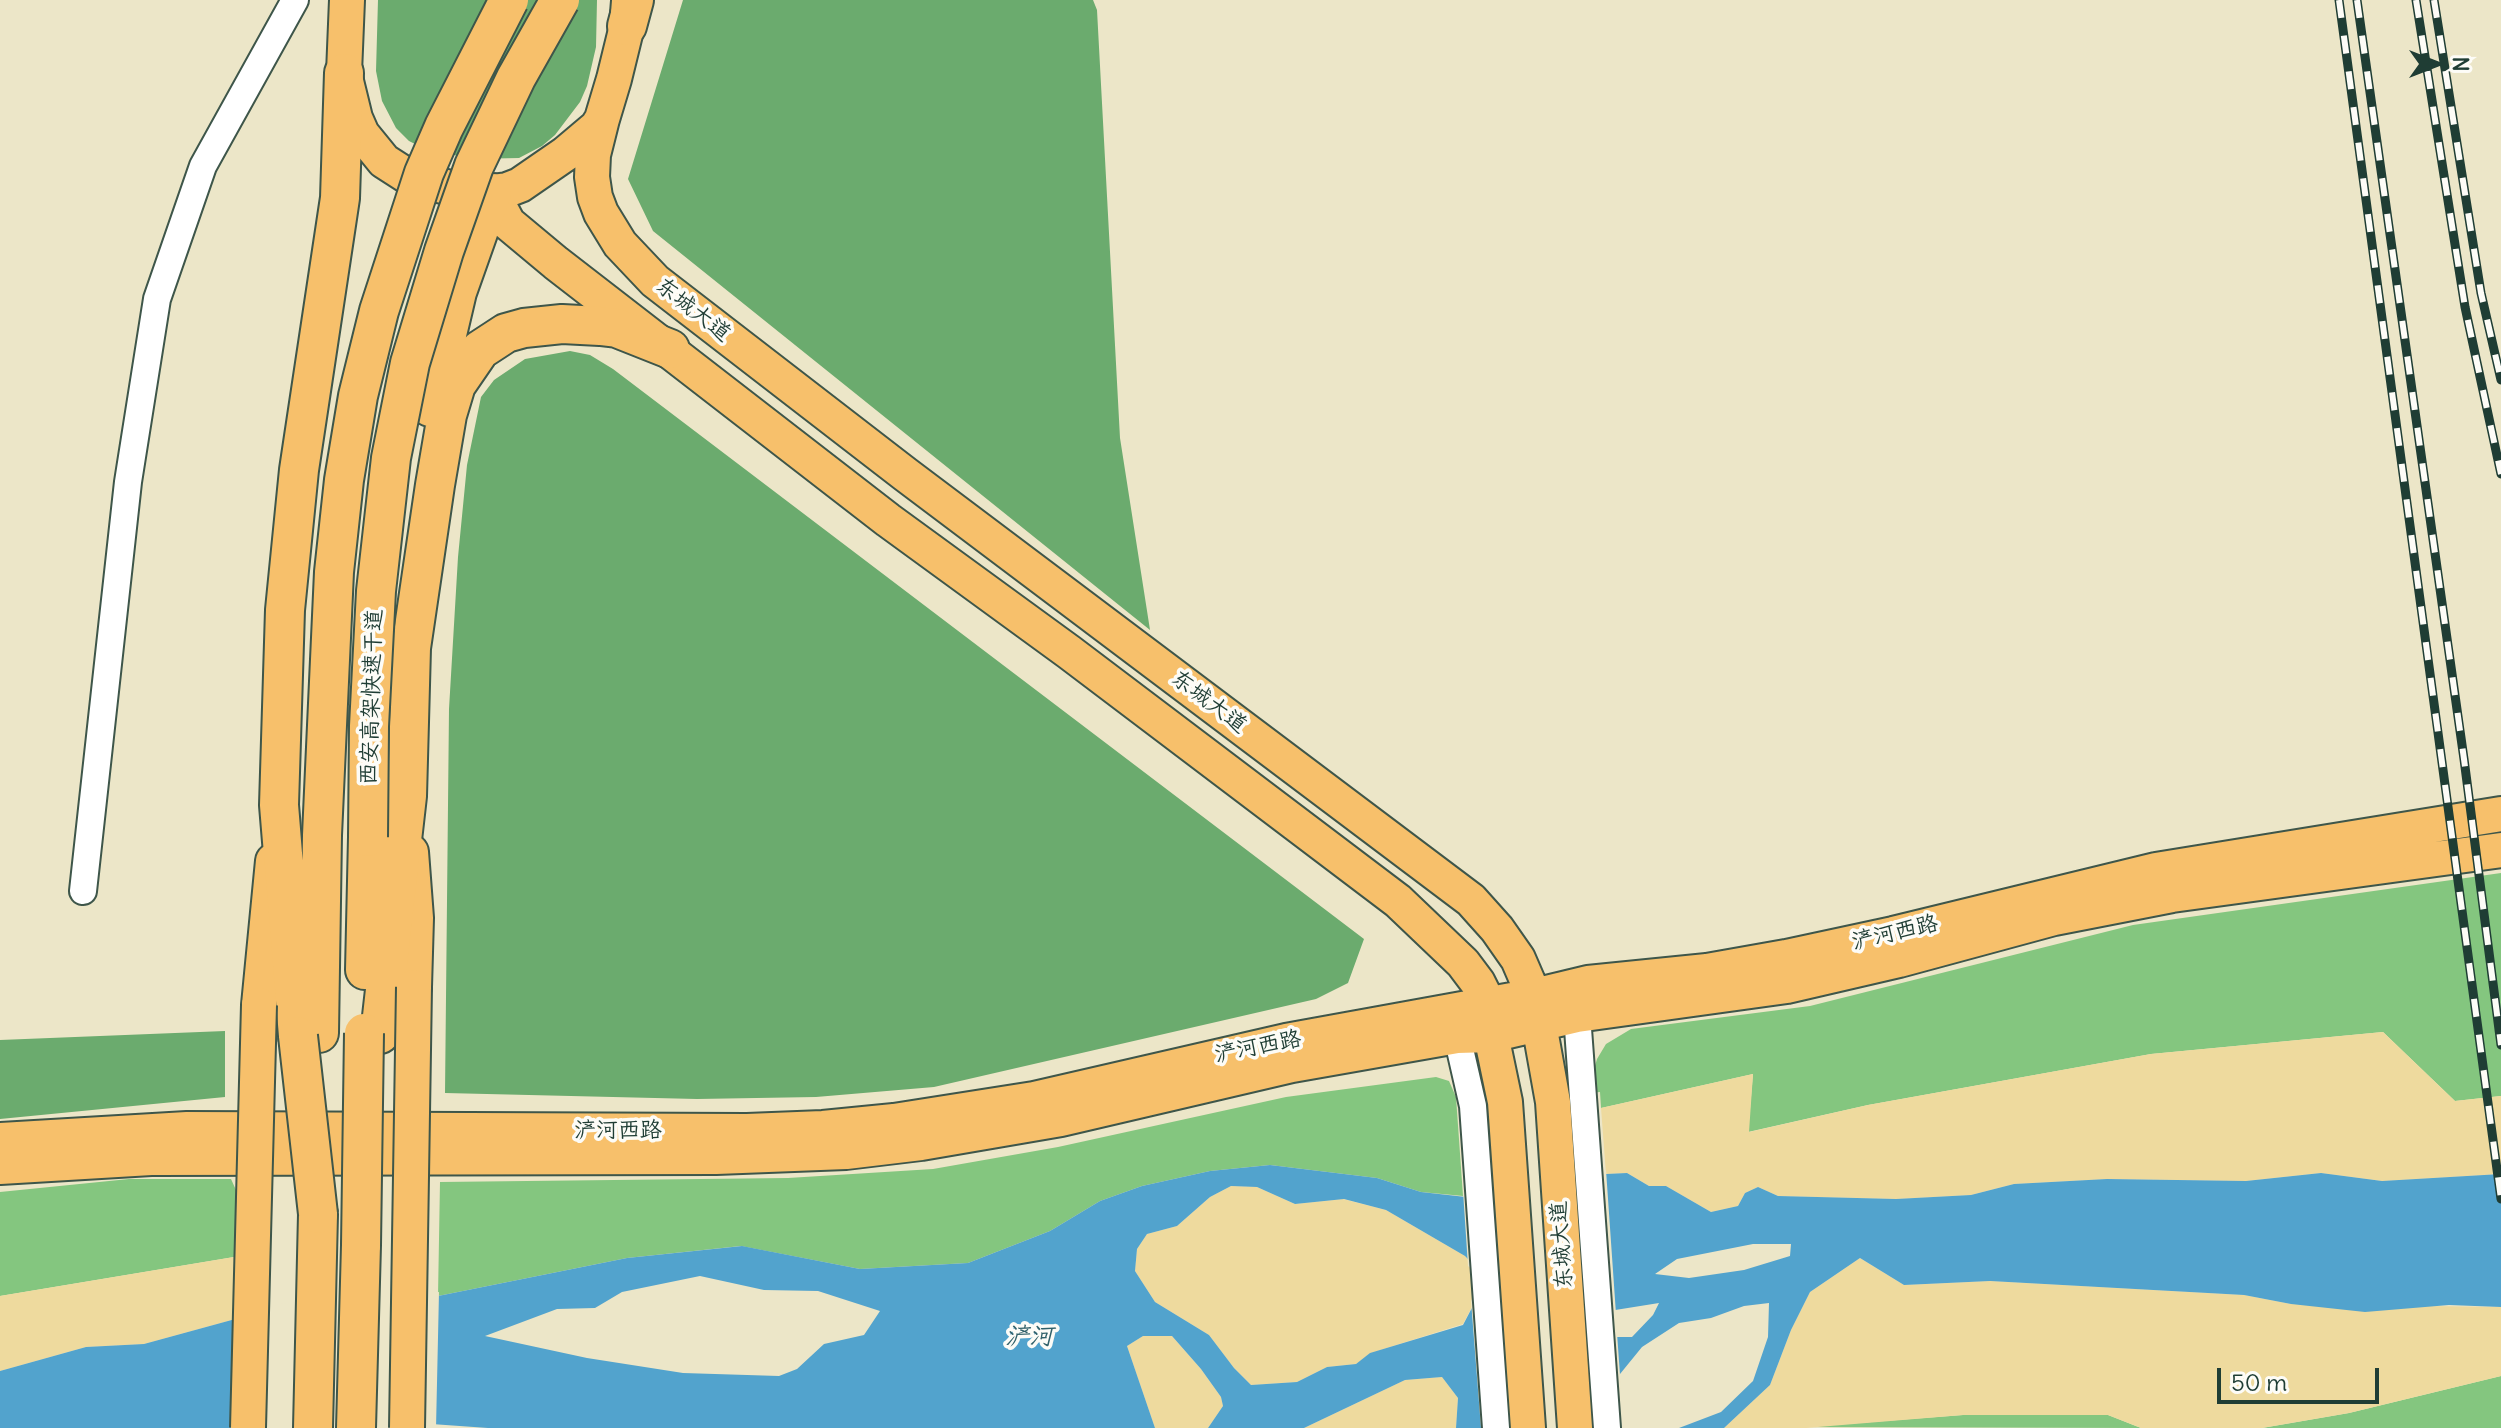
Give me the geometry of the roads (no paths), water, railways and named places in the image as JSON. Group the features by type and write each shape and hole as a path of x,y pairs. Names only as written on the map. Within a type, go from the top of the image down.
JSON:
{"highway":[{"name":"西安高架快速干道","path":"313,1428 318,1214 308,1036 322,835 334,572 344,480 358,396 379,311 419,188 444,127 509,0"},
{"name":"西安高架快速干道","path":"356,1428 361,1245 372,1034 369,711 376,591 391,458 428,298 474,166 510,89 560,0"},
{"path":"308,1036 279,805 285,610 299,470 340,198 344,73"},
{"path":"372,1034 407,796 413,527 420,464 457,292 492,193"},
{"path":"411,648 447,415 456,385 480,350 506,333 562,324 617,328 670,349"}],"main road":[{"path":"347,0 344,73 355,118 362,134 384,161 412,179 477,194 520,185 588,136 602,119"},
{"name":"东城大道","path":"630,9 593,155 592,177 601,213 620,244 655,281 905,474 1471,900 1518,959 1568,1103 1575,1428"},
{"name":"东城大道","path":"492,193 508,223 888,520 1082,661 1398,901 1463,963 1478,983 1479,1025 1528,1428"},
{"path":"407,796 416,918 407,1428"},
{"path":"248,1428 259,1005 279,805"},
{"name":"浐河西路","path":"0,1167 151,1158 700,1157 846,1152 982,1134 1479,1025 1536,1010 1588,983 1707,971 1786,957 2156,870 2501,814"},
{"name":"浐河西路","path":"1536,1010 1577,1015 1787,986 1899,960 2054,918 2172,895 2501,850"},
{"name":"浐河西路","path":"0,1140 187,1129 667,1131 823,1128 894,1121 1034,1099 1209,1057 1479,1025"}],"street":[{"path":"83,891 128,482 157,299 203,166 295,0"},
{"path":"1577,1015 1568,1103 1607,1428"},
{"path":"1489,1104 1496,1428"}],"water":[{"name":"浐河","path":"1270,1165 1377,1178 1421,1192 1511,1202 1563,1193 1606,1174 1627,1173 1649,1186 1666,1186 1711,1212 1738,1206 1745,1193 1758,1187 1778,1196 1896,1199 1971,1195 2014,1184 2107,1179 2246,1181 2321,1173 2382,1181 2501,1174 2501,1307 2449,1305 2365,1312 2244,1295 1990,1281 1904,1285 1860,1258 1810,1292 1791,1330 1770,1385 1724,1428 1679,1428 1721,1412 1753,1381 1768,1337 1769,1303 1744,1306 1711,1318 1679,1323 1642,1347 1620,1374 1612,1428 1456,1428 1458,1398 1442,1377 1405,1380 1304,1428 1208,1428 1223,1406 1221,1397 1172,1336 1143,1336 1127,1346 1155,1428 488,1428 389,1421 388,1428 0,1428 0,1371 86,1347 144,1344 239,1318 438,1296 627,1258 742,1246 860,1269 968,1263 1050,1231 1100,1201 1142,1186 1210,1171","holes":["1231,1186 1257,1187 1295,1204 1344,1199 1386,1210 1465,1256 1487,1279 1463,1325 1370,1353 1356,1364 1327,1367 1297,1382 1251,1385 1209,1335 1155,1302 1135,1271 1137,1249 1147,1234 1177,1226 1210,1197","1753,1244 1791,1244 1790,1256 1744,1270 1689,1278 1655,1274 1677,1259","700,1276 764,1290 818,1291 880,1311 864,1335 824,1344 797,1369 779,1376 683,1373 587,1358 485,1336 557,1309 595,1308 622,1292","1659,1303 1653,1315 1632,1337 1603,1337 1609,1311"]}],"railway":[{"path":"2339,0 2501,1199"},
{"path":"2357,0 2501,1045"},
{"path":"2416,0 2465,307 2501,474"},
{"path":"2434,0 2481,293 2501,380"}]}
